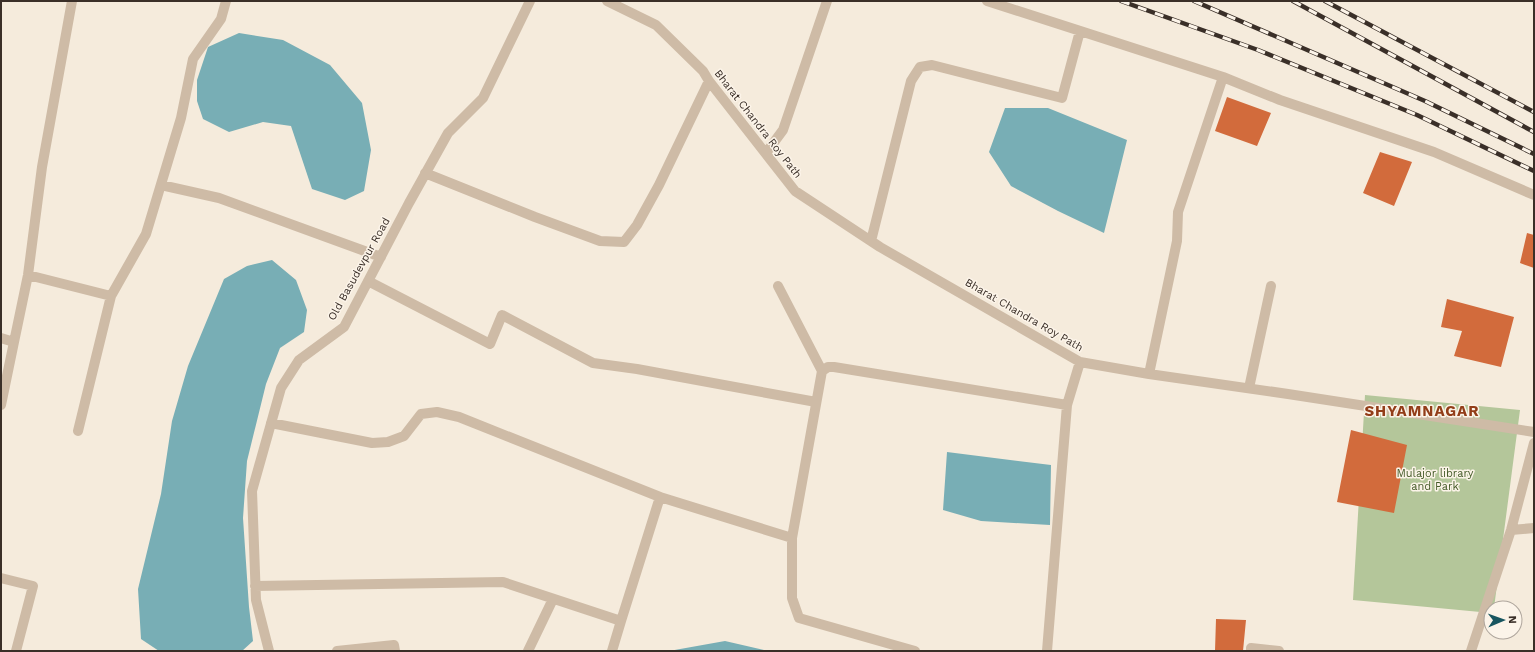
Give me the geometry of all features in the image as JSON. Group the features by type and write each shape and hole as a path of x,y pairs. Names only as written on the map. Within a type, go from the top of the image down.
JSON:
{"street":[{"path":"1,405 28,275 42,168 72,1"},
{"path":"78,431 111,296 146,234 181,118 193,59 221,19 226,1"},
{"name":"Old Basudevpur Road","path":"269,651 256,600 252,491 280,388 299,360 344,327 448,133 483,98 530,1"},
{"name":"Bharat Chandra Roy Path","path":"607,1 656,26 703,71 709,81 795,191 871,241 1080,362 1149,374 1534,432"},
{"path":"766,153 783,130 827,1"},
{"path":"987,1 1222,76 1280,100 1434,152 1534,195"},
{"path":"871,241 911,82 920,67 932,65 1062,98 1080,31"},
{"path":"1149,374 1177,241 1178,212 1222,76"},
{"path":"426,173 535,217 600,241 624,242 637,225 659,185 709,81"},
{"path":"161,185 219,198 381,257"},
{"path":"28,275 111,296"},
{"path":"368,281 490,344 502,315 593,363 637,369 816,402"},
{"path":"778,286 822,371 792,538 792,598 799,618 914,651"},
{"path":"1249,388 1271,286"},
{"path":"1,338 14,342"},
{"path":"1047,651 1067,405 1080,362"},
{"path":"822,371 828,367 834,367 1067,405"},
{"path":"271,423 372,444 388,442 404,436 421,414 437,412 459,417 660,497 792,538"},
{"path":"1471,651 1511,530 1534,443"},
{"path":"612,651 660,497"},
{"path":"1511,530 1534,528"},
{"path":"1,578 33,586 16,651"},
{"path":"255,586 503,582 621,621"},
{"path":"528,651 553,599"},
{"path":"337,651 394,645 395,651"},
{"path":"1251,651 1251,648 1279,651"}],"green space":[{"name":"Mulajor library and Park","path":"1365,395 1520,410 1495,600 1483,600 1483,612 1353,600"}],"water":[{"path":"239,33 283,40 330,65 362,103 371,150 364,191 345,200 312,189 291,126 263,122 229,132 203,119 197,101 197,80 208,47"},
{"path":"1005,108 1048,108 1127,140 1104,233 1011,186 989,152"},
{"path":"272,260 296,280 307,310 304,332 280,348 266,384 247,461 243,518 249,607 253,641 242,651 159,651 141,639 138,589 161,494 172,421 188,366 224,279 247,266"},
{"path":"947,452 1051,465 1050,525 981,521 943,510"},
{"path":"725,641 768,651 669,651"}],"building":[{"path":"1227,97 1271,113 1257,146 1215,131"},
{"path":"1380,152 1412,162 1394,206 1363,193"},
{"path":"1527,233 1534,235 1534,268 1520,263"},
{"path":"1447,299 1514,317 1501,367 1454,356 1462,331 1441,327"},
{"path":"1351,430 1407,445 1394,513 1337,502"},
{"path":"1216,619 1246,620 1243,651 1215,651"}],"railway":[{"path":"1121,1 1258,50 1417,115 1534,171"},
{"path":"1194,1 1425,101 1534,154"},
{"path":"1293,1 1534,132"},
{"path":"1325,1 1534,112"}],"district":[{"name":"SHYAMNAGAR","path":"1422,411"}]}
